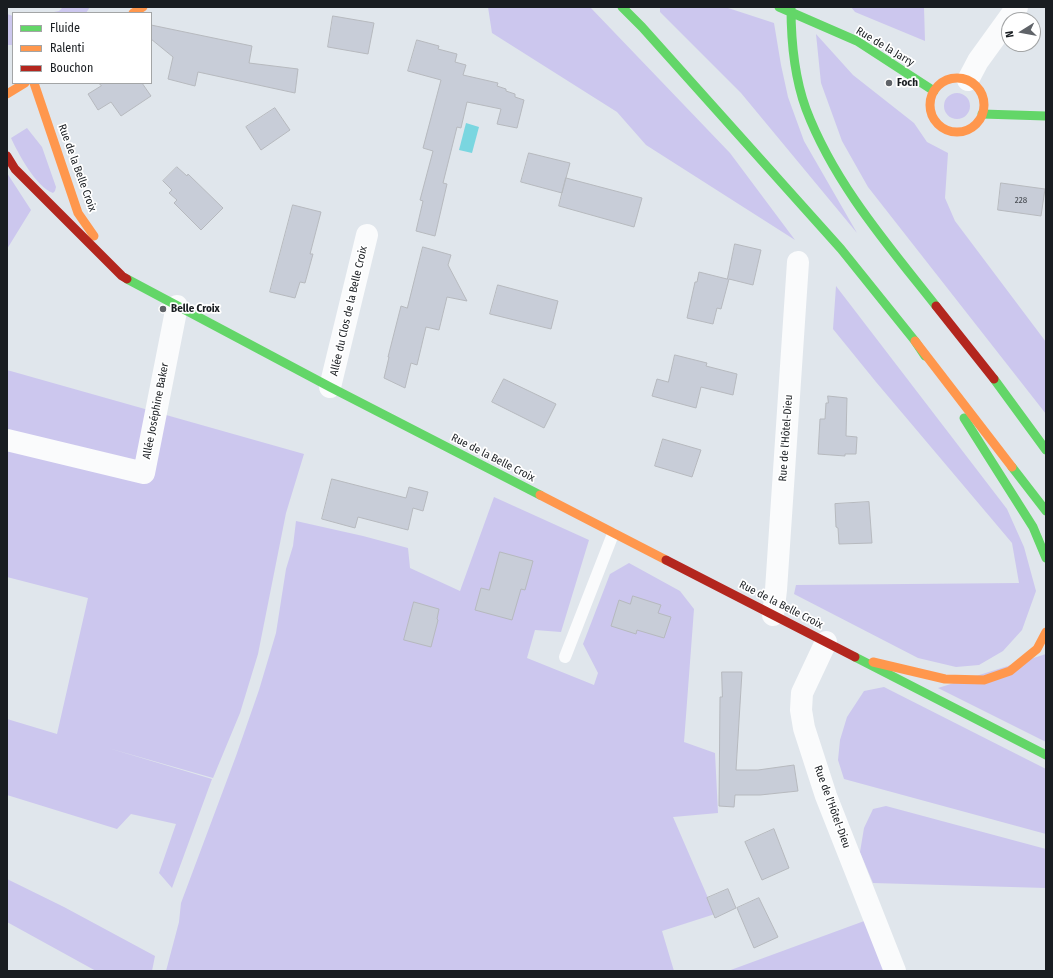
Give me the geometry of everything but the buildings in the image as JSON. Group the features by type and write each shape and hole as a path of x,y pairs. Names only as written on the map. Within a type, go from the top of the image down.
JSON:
{"main road":[{"path":"622,7 642,27 841,249 915,341 1046,510"},
{"name":"Rue de la Jarry","path":"779,7 857,42 934,90"},
{"path":"791,7 791,28 796,68 806,108 829,159 869,222 987,370 1046,450"},
{"path":"953,78 968,80 978,88 982,95 984,104 982,117 976,125 966,131 957,133 947,131 939,126 932,116 930,107 931,96 934,90 944,81 953,78"},
{"path":"7,94 23,84"},
{"name":"Rue de la Belle Croix","path":"34,84 78,213 122,276"},
{"path":"982,114 1046,116"},
{"name":"Rue de la Belle Croix","path":"7,156 15,170 122,276 330,387 613,534 855,657"},
{"path":"915,341 1032,527 1046,558"},
{"path":"855,657 945,680 984,680 1010,671 1037,650 1046,632"},
{"path":"855,657 1046,755"}],"street":[{"path":"968,80 978,61 1017,7"},
{"name":"Allée du Clos de la Belle Croix","path":"330,387 367,235"},
{"name":"Rue de l'Hôtel-Dieu","path":"773,615 776,590 798,262"},
{"name":"Allée Joséphine Baker","path":"7,440 144,473 177,306"},
{"name":"Rue de l'Hôtel-Dieu","path":"826,642 802,693 801,710 804,728 826,796 896,971"}],"lane":[{"path":"565,657 613,534"}],"shaded area":[{"path":"63,7 90,7 87,12 54,12 59,11"},
{"path":"488,7 590,7 730,153 795,240 646,145 617,112 492,33"},
{"path":"660,7 725,7 774,23 788,97 804,141 857,233 741,93 660,12"},
{"path":"851,7 924,7 925,41 855,12"},
{"path":"7,14 12,16 12,45 7,45"},
{"path":"816,34 853,75 914,123 927,142 948,153 945,198 955,221 1046,342 1046,414 868,187 842,141 821,83"},
{"path":"957,93 967,96 970,106 967,116 957,119 947,116 944,106 947,96"},
{"path":"27,128 42,147 56,187 53,193 47,190 34,177 11,138"},
{"path":"7,173 31,210 7,249"},
{"path":"836,286 1007,509 1024,547 1036,591 1022,630 1003,651 979,665 956,667 918,658 794,594 796,585 1019,583 1012,543 833,329"},
{"path":"7,370 304,454 286,513 258,654 240,713 213,778 108,748 212,779 172,888 159,873 176,824 131,814 117,829 7,795 7,719 57,734 88,598 7,577"},
{"path":"494,497 589,540 561,632 535,630 527,658 594,685 598,673 583,644 610,574 629,563 680,591 694,609 684,742 715,753 718,813 673,817 715,914 662,931 674,971 166,971 179,922 181,903 236,756 259,690 276,633 286,569 293,546 296,521 408,548 410,568 460,591"},
{"path":"1046,654 1046,742 938,688"},
{"path":"884,687 1046,769 1046,834 844,779 838,760 840,740 847,717 864,691"},
{"path":"886,806 1046,849 1046,888 873,883 860,852 864,828 873,809"},
{"path":"7,879 64,907 155,956 152,971 96,971 7,922"},
{"path":"867,920 888,971 728,971"}],"water":[{"path":"466,123 479,127 472,153 459,150"}],"traffic: fast":[{"path":"622,7 642,27 841,249 915,341 925,356"},
{"path":"779,7 857,41 934,91"},
{"path":"791,7 796,72 806,109 818,136 831,162 863,212 936,306"},
{"path":"982,114 1046,116"},
{"path":"127,279 330,387 540,495"},
{"path":"994,379 1046,450"},
{"path":"964,418 1033,527 1046,558"},
{"path":"1012,467 1046,511"},
{"path":"855,657 1046,755"}],"traffic: slow":[{"path":"135,12 143,7"},
{"path":"952,78 962,78 972,82 980,90 984,100 984,105 984,110 980,120 972,128 962,132 952,132 942,128 934,120 930,110 930,100 934,90 942,82 952,78"},
{"path":"7,94 23,84"},
{"path":"34,84 78,213 94,236"},
{"path":"915,341 1012,467"},
{"path":"540,495 666,560"},
{"path":"873,662 945,679 984,680 1010,671 1037,649 1046,632"}],"traffic: jam":[{"path":"7,156 15,169 122,276 127,279"},
{"path":"936,306 994,379"},
{"path":"666,560 855,657"}],"place":[{"name":"Foch","path":"889,83"},
{"name":"Belle Croix","path":"163,309"}]}
